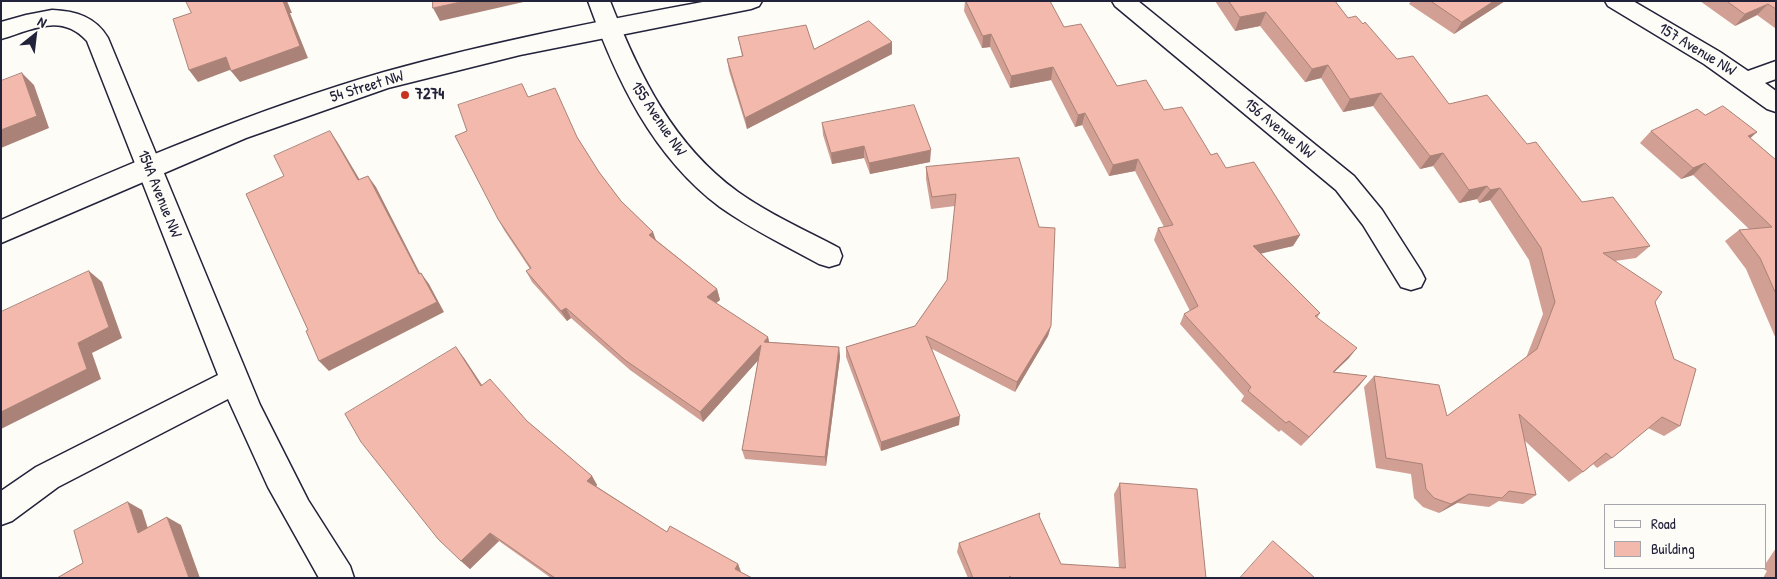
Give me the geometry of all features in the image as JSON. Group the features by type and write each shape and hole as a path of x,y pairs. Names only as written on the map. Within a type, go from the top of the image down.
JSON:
{"street":[{"name":"155 Avenue NW","path":"599,1 608,28 630,78 662,130 682,157 729,199 829,256"},
{"name":"54 Street NW","path":"1,232 147,166 255,125 383,81 488,54 608,28 751,1"},
{"name":"156 Avenue NW","path":"1123,1 1345,182 1369,210 1411,279"},
{"name":"157 Avenue NW","path":"1616,1 1748,81 1776,102"},
{"name":"154A Avenue NW","path":"1,31 36,20 71,18 85,24 96,38 234,381 275,472 314,542 338,578"},
{"path":"1748,81 1776,68"},
{"path":"1,510 47,477 234,381"}],"building":[{"path":"186,1 283,1 300,46 231,71 226,57 189,70 173,19 191,13"},
{"path":"433,1 465,1 433,8"},
{"path":"966,1 1050,1 1064,27 1081,24 1117,86 1146,80 1164,110 1182,107 1211,155 1217,153 1226,168 1254,162 1300,235 1253,246 1320,313 1315,316 1357,348 1333,372 1367,376 1309,437 1289,421 1286,423 1248,391 1251,387 1184,314 1198,306 1158,228 1173,225 1138,159 1113,165 1085,113 1078,115 1053,67 1011,76 991,34 983,36"},
{"path":"1229,1 1335,1 1348,18 1356,16 1363,24 1365,22 1397,59 1413,56 1449,104 1487,95 1527,144 1536,142 1582,202 1613,197 1650,246 1603,253 1662,292 1655,302 1674,359 1696,369 1680,426 1662,417 1612,458 1606,453 1583,472 1519,414 1536,495 1509,491 1502,498 1469,494 1451,504 1434,498 1426,489 1422,464 1386,458 1374,376 1439,385 1447,416 1537,349 1555,302 1541,248 1500,188 1490,190 1487,186 1469,190 1443,153 1430,156 1381,93 1350,99 1328,65 1312,69 1266,12 1240,17"},
{"path":"1431,1 1494,1 1462,22"},
{"path":"1727,1 1776,1 1776,9 1768,4 1745,14"},
{"path":"869,21 892,42 745,118 727,59 743,56 738,37 806,25 814,49"},
{"path":"22,73 37,116 1,130 1,81"},
{"path":"522,84 528,97 555,88 577,137 599,172 621,201 653,232 649,235 717,289 707,297 768,337 764,342 839,347 825,457 742,450 761,345 700,412 625,360 566,308 561,311 526,271 531,268 498,219 455,136 467,131 458,105"},
{"path":"914,105 931,150 869,163 864,146 831,153 822,123"},
{"path":"1723,106 1757,132 1748,136 1776,160 1776,294 1760,258 1739,230 1772,227 1705,163 1693,168 1651,131 1697,109 1705,115"},
{"path":"330,131 358,180 368,176 419,274 421,273 437,302 319,361 306,331 308,330 246,194 284,176 274,156"},
{"path":"1019,158 1039,227 1055,228 1051,326 1017,382 926,336 960,416 881,442 846,347 915,326 947,280 956,194 932,197 926,167"},
{"path":"89,271 109,327 78,343 87,369 1,412 1,312"},
{"path":"456,347 481,386 490,379 527,421 592,476 587,481 667,532 670,526 738,564 735,569 752,578 555,578 490,533 461,561 438,539 361,442 345,414"},
{"path":"1120,483 1197,489 1206,578 1011,578 1010,576 1009,578 973,578 959,543 1040,513 1039,516 1061,564 1125,568"},
{"path":"128,502 138,533 167,517 189,578 57,578 83,563 74,531"},
{"path":"1273,541 1315,578 1240,578"}],"place":[{"name":"7274","path":"405,95"}]}
